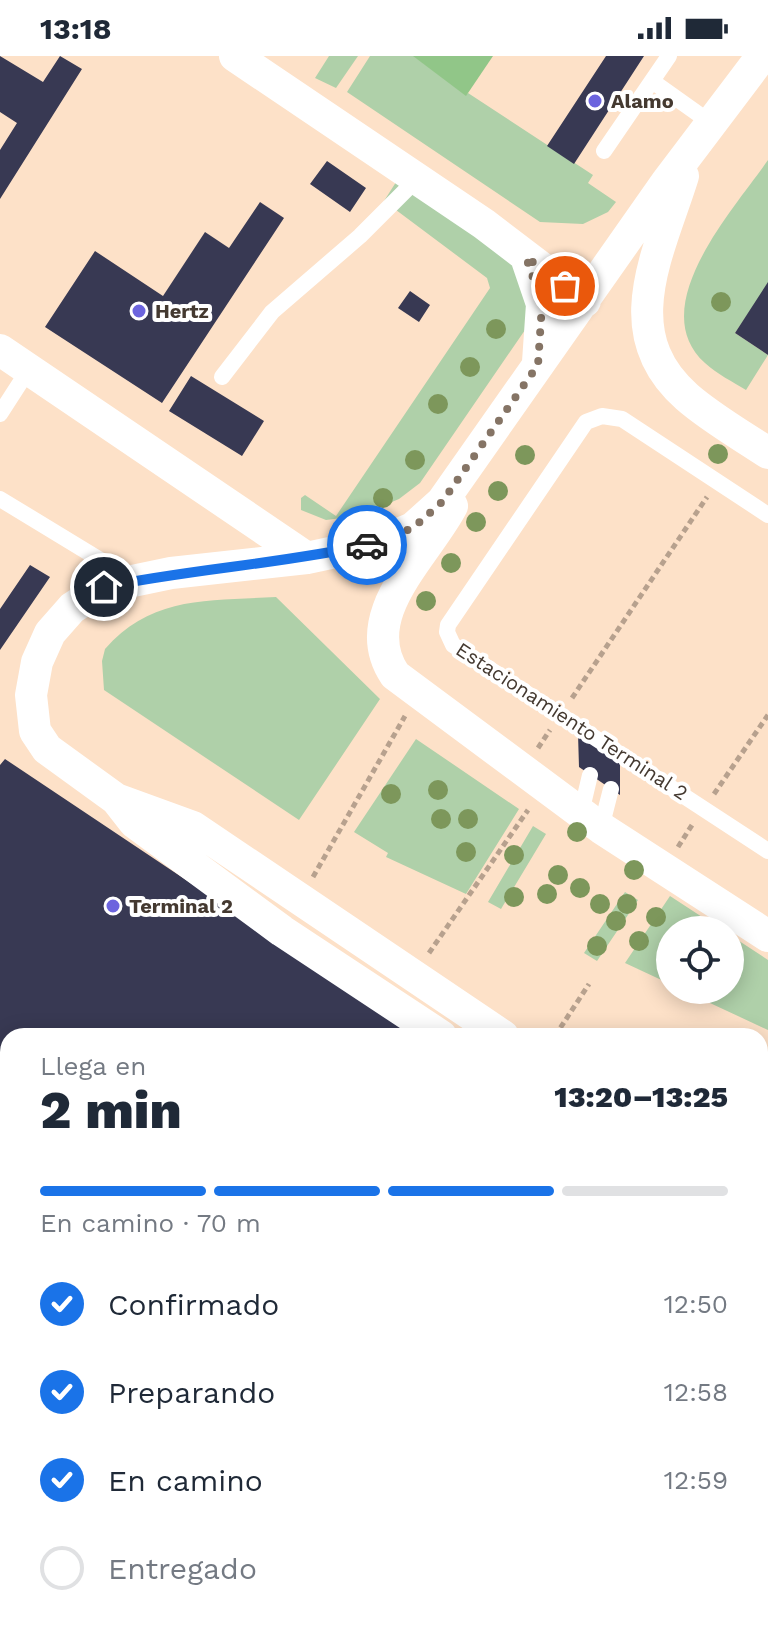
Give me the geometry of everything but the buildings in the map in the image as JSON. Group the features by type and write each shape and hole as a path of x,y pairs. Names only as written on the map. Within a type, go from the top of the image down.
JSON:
{"street":[{"path":"235,56 417,179 585,301"},
{"path":"492,1028 193,827 116,799 47,749 35,731 31,695 37,662 50,633 72,608 104,587 171,573 307,558 377,543 413,528 442,502 702,135 762,56"},
{"path":"702,135 647,291 646,327 652,351 667,378 689,399 768,453"},
{"path":"526,257 542,304 538,365"},
{"path":"0,350 307,558"},
{"path":"487,440 446,518 388,606 382,623 385,659 417,694 523,771 591,820 768,936"},
{"path":"116,799 134,822 304,945 358,981 441,1028"},
{"path":"327,918 358,981"},
{"path":"304,945 378,952"},
{"path":"449,999 450,1028"}],"lane":[{"path":"604,151 669,56"},
{"path":"652,81 702,135"},
{"path":"222,377 272,312 360,236 417,179"},
{"path":"0,414 29,369"},
{"name":"Estacionamiento Terminal 2","path":"768,515 622,419 602,416 586,422 557,460 448,625 447,632 453,645 561,714 590,738 768,851"},
{"path":"0,499 28,519 135,581"},
{"path":"590,775 591,820"},
{"path":"591,820 611,789"}],"path":[{"path":"523,771 718,480"},
{"path":"300,899 417,694"},
{"path":"413,975 531,806"},
{"path":"560,1028 589,984"}],"green space":[{"path":"329,56 358,56 336,88 315,78"},
{"path":"370,56 414,56 466,95 468,93 593,175 588,183 616,202 608,212 583,224 540,222 347,92"},
{"path":"413,56 493,56 466,96"},
{"path":"768,160 768,284 735,333 768,355 746,390 705,363 689,340 684,314 689,287 701,258"},
{"path":"398,179 512,263 527,310 525,330 420,483 399,499 358,516 326,520 301,510 301,498 305,495 336,516 490,288 487,278 384,201"},
{"path":"276,597 380,699 299,820 104,690 102,661 105,649 123,631 142,619 183,604"},
{"path":"416,739 519,809 466,894 386,857 388,853 354,832"},
{"path":"533,826 546,834 501,909 488,902"},
{"path":"625,892 638,900 597,961 584,953"},
{"path":"670,896 701,916 657,916"},
{"path":"656,917 656,977 625,963"},
{"path":"744,944 768,960 768,1028 712,1004 744,1004"}],"way so far":[{"path":"367,545 413,528 442,502 538,365 542,304 526,257 565,286"}],"place":[{"name":"Alamo","path":"595,101"},
{"name":"Hertz","path":"139,311"},
{"name":"Terminal 2","path":"113,906"}],"route":[{"path":"104,587 171,573 307,558 367,545"}]}
